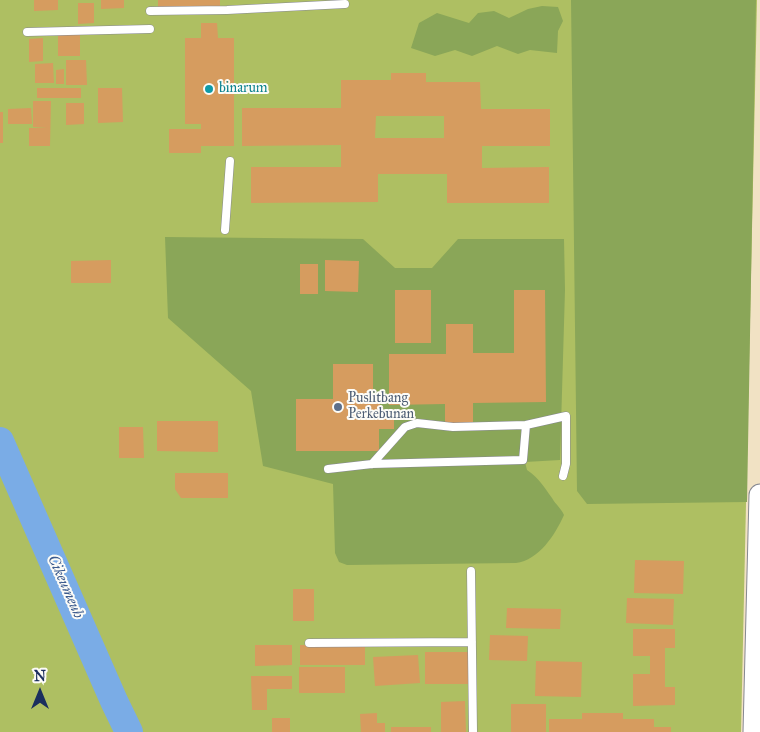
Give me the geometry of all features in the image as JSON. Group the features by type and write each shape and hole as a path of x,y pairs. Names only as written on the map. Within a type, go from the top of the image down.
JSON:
{"main road":[{"path":"754,732 757,675 760,495"}],"lane":[{"path":"150,11 227,10 345,4"},
{"path":"27,32 150,29"},
{"path":"225,230 230,161"},
{"path":"372,464 405,427 417,423 453,427 526,425 566,416 566,464 563,476"},
{"path":"328,469 372,464 523,460 526,425"},
{"path":"471,571 473,732"},
{"path":"309,643 472,642"}],"green space":[{"path":"0,0 757,0 741,732 0,732"},
{"path":"571,0 756,0 747,502 587,504 577,491"},
{"path":"542,6 558,7 563,21 558,31 557,53 530,50 518,54 497,46 472,56 455,50 435,56 411,48 419,23 437,13 469,23 478,13 494,11 509,18 528,9"},
{"path":"165,237 363,239 395,268 432,268 458,239 564,239 565,290 560,460 525,462 527,470 541,483 564,515 551,538 532,557 516,563 347,565 339,562 335,553 333,484 263,466 251,391 168,318"}],"building":[{"path":"34,0 58,0 58,10 34,11"},
{"path":"101,0 124,0 124,8 101,9"},
{"path":"158,0 220,0 220,7 158,7"},
{"path":"78,3 94,3 94,23 78,24"},
{"name":"binarum","path":"201,23 217,23 218,38 234,38 234,146 201,146 201,153 169,153 169,129 201,129 201,124 185,124 185,38 201,38"},
{"path":"58,34 80,34 80,56 58,56"},
{"path":"43,38 43,61 29,62 29,39"},
{"path":"66,60 86,60 87,85 66,85"},
{"path":"53,63 54,83 35,83 35,64"},
{"path":"64,69 64,84 56,84 56,70"},
{"path":"391,73 426,73 426,82 480,82 481,109 550,109 550,146 482,146 482,168 549,167 549,203 447,203 447,174 378,174 378,202 251,203 251,167 341,167 341,145 242,146 242,108 341,108 341,80 391,80","holes":["376,116 444,116 444,138 375,138"]},
{"path":"37,88 81,88 81,98 37,98"},
{"path":"98,88 122,88 123,122 98,123"},
{"path":"33,101 51,101 50,146 29,146 29,128 47,128 33,127"},
{"path":"66,103 84,103 84,124 66,125"},
{"path":"31,108 32,124 8,124 8,109"},
{"path":"0,112 3,112 3,143 0,143"},
{"path":"111,260 111,283 71,283 71,261"},
{"path":"325,260 359,261 358,292 325,291"},
{"path":"300,264 318,264 318,294 300,294"},
{"path":"395,290 431,290 431,343 395,343"},
{"path":"514,290 545,290 546,402 473,403 473,425 445,426 445,404 389,405 389,354 446,354 446,324 473,324 473,353 514,353"},
{"name":"Puslitbang Perkebunan","path":"333,364 373,364 373,402 380,402 380,412 394,412 394,429 379,429 379,451 296,451 296,399 333,399"},
{"path":"157,421 218,421 218,452 157,451"},
{"path":"119,427 143,427 144,458 119,458"},
{"path":"175,473 228,473 228,498 181,498 175,489"},
{"path":"635,560 684,561 683,594 634,593"},
{"path":"293,589 314,589 314,621 293,621"},
{"path":"627,598 674,599 673,625 626,623"},
{"path":"507,608 561,609 560,629 506,628"},
{"path":"633,629 675,629 675,648 665,648 665,687 675,687 675,705 633,706 633,674 650,674 650,656 633,656"},
{"path":"490,635 528,636 527,661 489,660"},
{"path":"255,645 292,645 292,665 255,666"},
{"path":"300,645 365,645 365,665 300,665"},
{"path":"425,652 468,652 468,684 425,684"},
{"path":"418,655 420,683 375,686 373,657"},
{"path":"536,661 582,662 581,697 535,696"},
{"path":"299,667 345,667 345,693 299,693"},
{"path":"251,676 292,676 292,689 267,689 267,710 252,710"},
{"path":"465,701 466,732 441,732 441,702"},
{"path":"511,704 546,704 546,732 511,732"},
{"path":"377,713 377,723 385,723 385,732 361,732 360,714"},
{"path":"582,713 623,713 623,719 654,719 654,727 671,727 671,732 549,732 549,719 582,719"},
{"path":"272,718 290,718 290,732 272,732"},
{"path":"391,727 431,727 431,732 391,732"}],"waterway":[{"name":"Cikeumeuh","path":"0,441 129,732"}],"place":[{"name":"binarum","path":"209,89"},
{"name":"Puslitbang Perkebunan","path":"338,407"}]}
